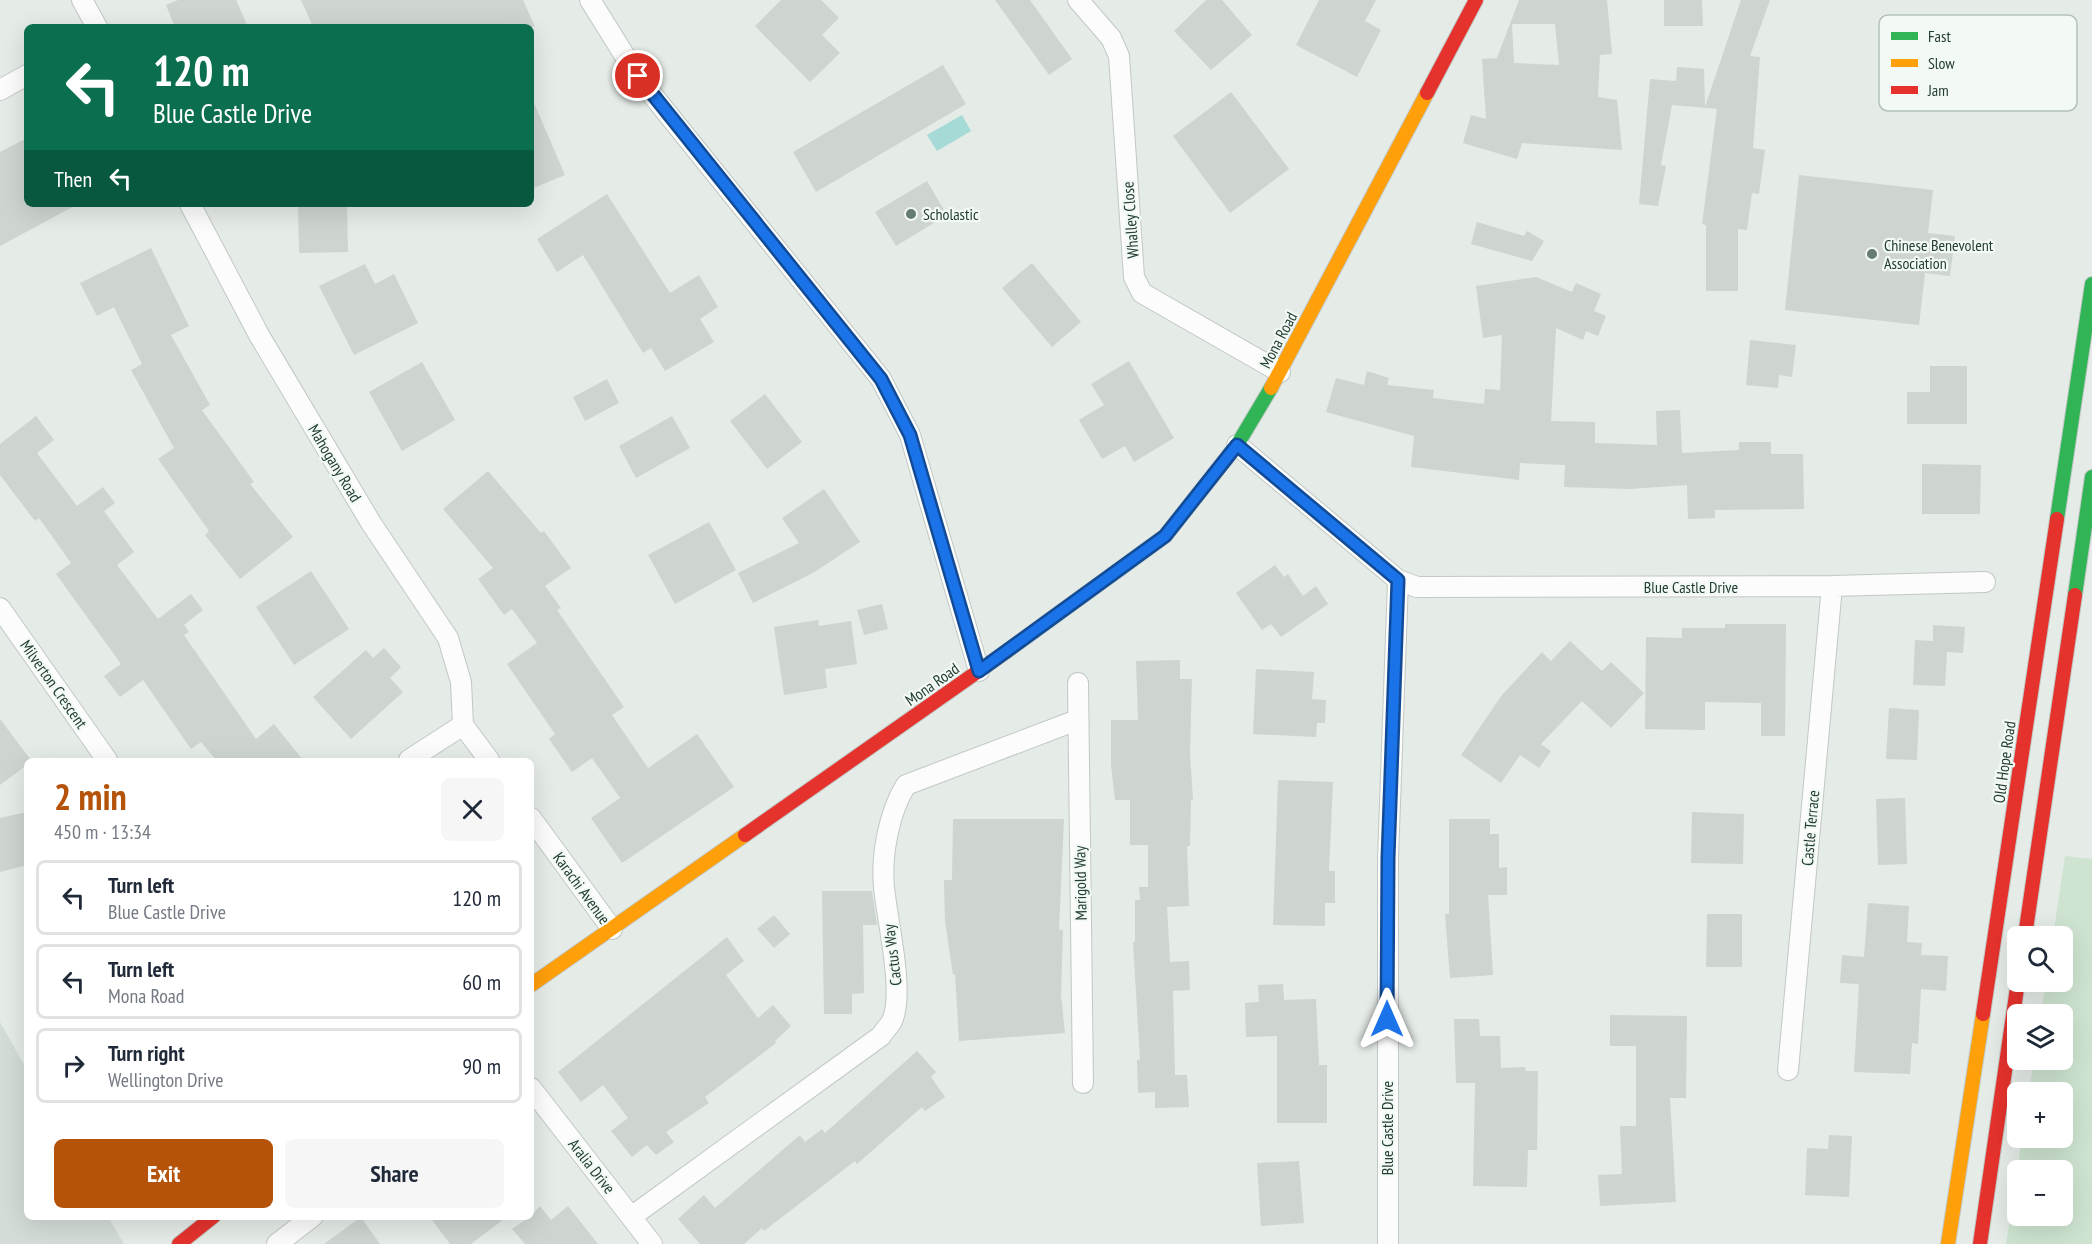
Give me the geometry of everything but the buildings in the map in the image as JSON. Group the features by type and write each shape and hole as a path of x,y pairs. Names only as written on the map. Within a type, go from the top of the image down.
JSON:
{"main road":[{"name":"Mona Road","path":"534,983 979,671 1165,536 1237,445 1280,372 1476,0"},
{"name":"Old Hope Road","path":"1948,1244 2092,284"},
{"path":"2026,926 2092,477"},
{"path":"1980,1244 2016,992"},
{"path":"179,1244 209,1220"}],"street":[{"path":"82,0 95,24"},
{"path":"590,0 638,76 881,379 910,435 979,671"},
{"name":"Whalley Close","path":"1078,0 1111,38 1119,56 1134,277 1142,293 1280,372"},
{"path":"0,90 24,77"},
{"name":"Mahogany Road","path":"192,207 259,335 371,523 448,638 460,682 463,724"},
{"name":"Blue Castle Drive","path":"1237,445 1398,580 1417,587 1442,589 1832,586 1985,582"},
{"name":"Blue Castle Drive","path":"1388,1244 1388,858 1398,580"},
{"name":"Castle Terrace","path":"1788,1070 1832,586"},
{"name":"Milverton Crescent","path":"0,608 106,758"},
{"name":"Marigold Way","path":"1078,683 1083,1083"},
{"name":"Cactus Way","path":"632,1217 881,1036 892,1020 897,994 884,885 886,848 895,802 906,785 1077,720"},
{"path":"412,758 463,724 488,758"},
{"name":"Karachi Avenue","path":"534,822 612,928"},
{"name":"Aralia Drive","path":"534,1092 652,1244"},
{"path":"277,1244 308,1220"}],"shaded area":[{"path":"0,1022 24,1065 24,1220 110,1220 124,1244 0,1244"}],"green space":[{"path":"2065,856 2092,859 2092,1244 2006,1244 2009,1226 2073,1226 2073,1160 2019,1160 2020,1148 2073,1148 2073,1082 2031,1082 2032,1070 2073,1070 2073,1004 2043,1004 2044,992 2073,992 2073,926 2054,926"}],"water":[{"path":"962,115 971,131 937,151 927,135"}],"traffic: fast":[{"path":"2057,519 2092,284"},
{"path":"1007,651 1165,536 1237,445 1271,388"},
{"path":"2075,595 2092,477"}],"traffic: slow":[{"path":"1271,388 1427,93"},
{"path":"534,983 745,835"},
{"path":"1948,1244 1983,1014"}],"traffic: jam":[{"path":"1427,93 1476,0"},
{"path":"1983,1014 2057,519"},
{"path":"2026,926 2075,595"},
{"path":"745,835 1007,651"},
{"path":"1980,1244 2016,992"},
{"path":"179,1244 209,1220"}],"place":[{"name":"Scholastic","path":"911,214"},
{"name":"Chinese Benevolent Association","path":"1872,254"}],"route":[{"path":"638,76 881,379 910,435 979,671 1165,536 1237,445 1398,580 1388,858 1387,1019"}]}
